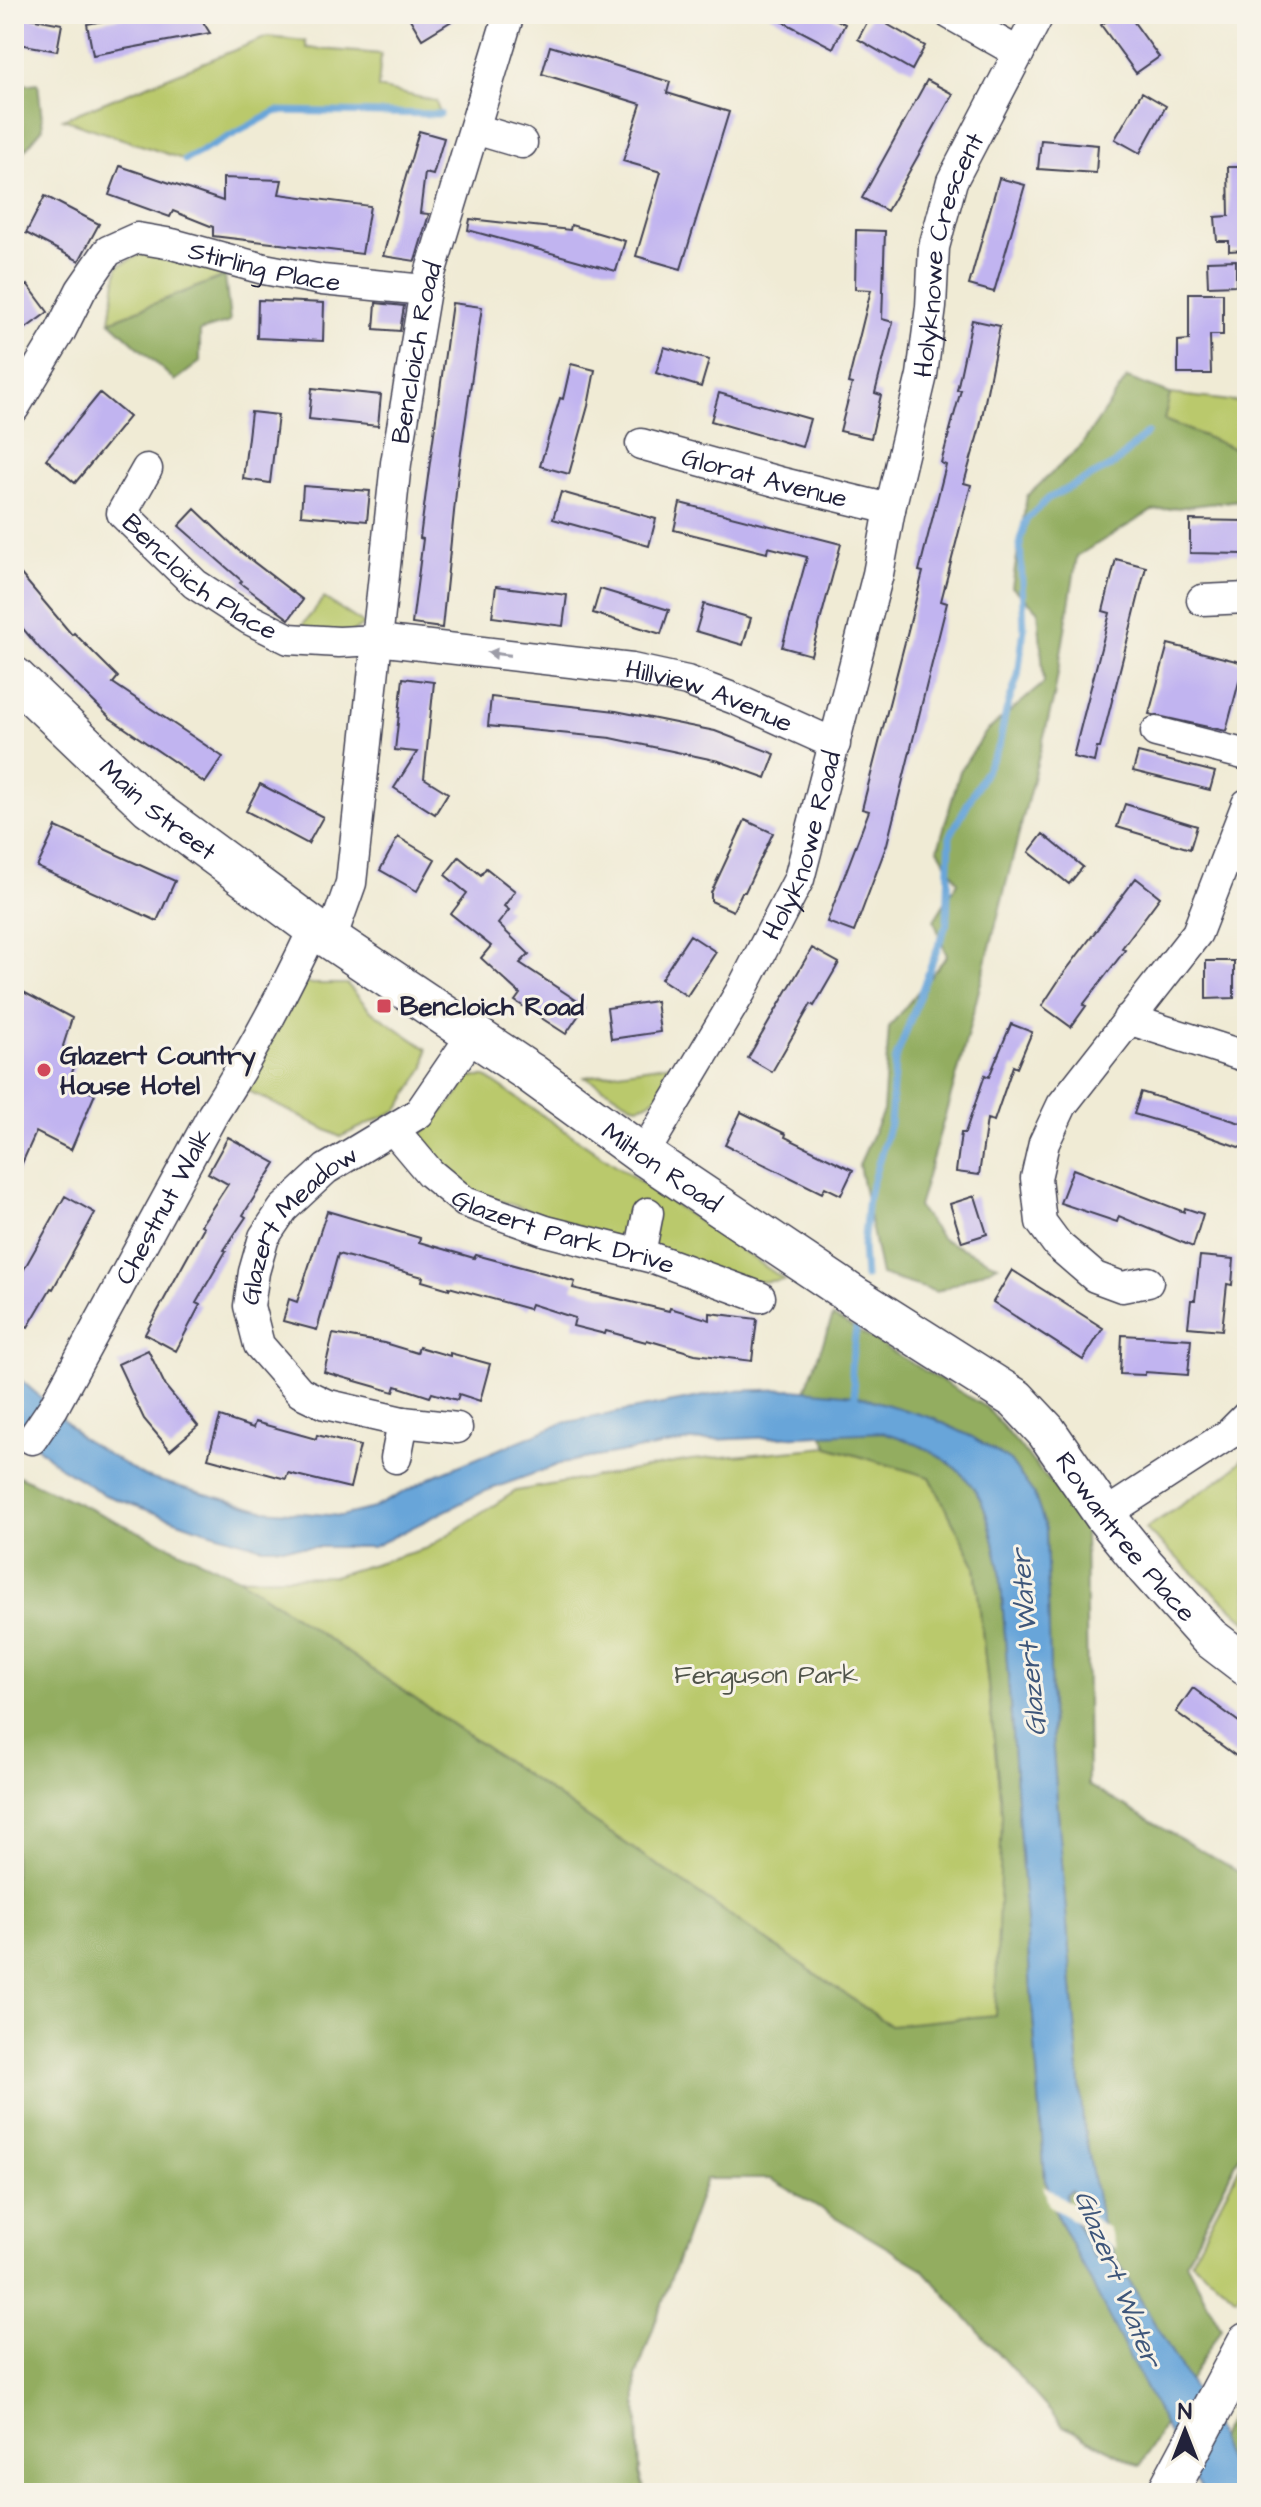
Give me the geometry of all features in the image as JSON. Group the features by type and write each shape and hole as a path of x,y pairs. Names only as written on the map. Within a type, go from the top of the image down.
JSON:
{"main road":[{"name":"Main Street","path":"14,677 150,807 322,934"},
{"name":"Milton Road","path":"322,934 473,1034 643,1155 858,1299 1016,1399"},
{"name":"Rowantree Place","path":"1016,1399 1046,1431 1104,1515 1146,1567 1209,1637 1247,1666"},
{"path":"1172,2484 1240,2356"}],"street":[{"name":"Bencloich Road","path":"322,934 351,883 396,463 425,290 509,14"},
{"path":"950,14 1019,53"},
{"name":"Holyknowe Crescent","path":"890,509 922,375 931,307 934,247 952,181 1039,14"},
{"path":"475,129 522,143"},
{"name":"Stirling Place","path":"14,408 60,332 81,290 108,251 137,238 322,280 425,290"},
{"name":"Glorat Avenue","path":"641,444 890,509"},
{"name":"Bencloich Place","path":"147,469 122,513 195,584 249,619 289,639 339,642 377,640"},
{"name":"Holyknowe Road","path":"643,1155 741,991 799,879 878,574 890,509"},
{"path":"1202,600 1247,598"},
{"name":"Hillview Avenue","path":"377,640 632,669 687,681 835,744"},
{"path":"1156,732 1247,755"},
{"path":"1148,1282 1122,1287 1095,1277 1058,1245 1041,1222 1036,1178 1044,1143 1062,1105 1197,933 1247,804"},
{"name":"Chestnut Walk","path":"32,1439 53,1408 278,1000 322,934"},
{"path":"1128,1019 1247,1057"},
{"name":"Glazert Meadow","path":"457,1428 403,1422 325,1404 300,1392 259,1345 249,1306 264,1237 283,1209 326,1169 419,1113 473,1034"},
{"name":"Glazert Park Drive","path":"393,1129 430,1173 465,1202 546,1231 640,1254 760,1297"},
{"path":"640,1254 648,1213"},
{"path":"1104,1515 1229,1434 1247,1416"},
{"path":"396,1458 403,1422"}],"green space":[{"path":"267,37 305,41 307,48 381,54 378,88 436,101 440,114 277,111 185,160 63,119"},
{"path":"38,83 43,128 14,163 14,86"},
{"path":"141,254 168,255 225,276 110,321 118,266"},
{"path":"225,276 230,322 200,331 200,362 175,381 110,321"},
{"path":"1127,378 1170,394 1164,420 1247,454 1247,499 1152,511 1077,556 1054,697 959,1068 918,1207 942,1239 998,1265 937,1292 881,1275 859,1165 883,1111 889,1027 947,956 934,920 958,882 938,849 960,771 986,732 1044,683 1038,610 1012,587 1027,496 1080,447"},
{"path":"1170,394 1247,403 1247,454 1164,420"},
{"path":"324,598 364,624 349,635 295,634"},
{"path":"304,984 347,984 370,1010 427,1049 425,1067 398,1110 340,1137 245,1089 290,1004"},
{"path":"678,1063 666,1084 644,1105 636,1106 585,1077"},
{"path":"468,1077 486,1077 785,1280 755,1282 663,1253 632,1228 615,1238 473,1192 439,1168 419,1137 457,1096"},
{"path":"833,1316 987,1408 1085,1523 1088,1785 1247,1877 1247,2140 1186,2262 1221,2328 1189,2382 1115,2256 1101,2221 1083,2123 1052,1738 1046,1529 1034,1494 1010,1461 972,1437 932,1418 805,1391"},
{"path":"883,1432 929,1450 956,1469 977,1493 991,1530 1000,1569 1045,2179 1058,2219 1165,2423 1140,2466 1063,2426 923,2269 771,2179 706,2179 636,2377 640,2473 646,2493 14,2493 14,1482 19,1476 239,1578 890,2025 995,2015 1002,1814 975,1565 930,1477 828,1447 822,1434"},
{"name":"Ferguson Park","path":"828,1447 930,1477 975,1565 1002,1814 1017,2103 890,2025 239,1578 333,1576 427,1548 516,1491 691,1460"},
{"path":"1247,1454 1247,1622 1145,1529 1228,1474"},
{"path":"1247,2152 1247,2278 1237,2298 1191,2261"},
{"path":"1071,2189 1088,2222 1098,2259 1092,2256 1066,2201 1066,2194"},
{"path":"1247,2384 1247,2493 1232,2473 1218,2440"}],"water":[{"name":"Glazert Water","path":"14,1374 81,1438 145,1477 263,1510 341,1516 374,1508 436,1475 563,1423 731,1391 792,1389 855,1395 932,1418 972,1437 1010,1461 1034,1494 1046,1529 1052,1738 1083,2123 1101,2220 1115,2257 1209,2415 1232,2473 1247,2493 1205,2493 1184,2463 1058,2218 1045,2179 1000,1569 984,1508 977,1493 956,1469 929,1450 883,1432 690,1441 566,1462 483,1492 373,1547 262,1547 105,1495 57,1465 14,1425","holes":["1071,2190 1092,2233 1097,2259 1092,2256 1066,2201 1066,2194"]}],"pier":[{"path":"1043,2185 1072,2204 1083,2227 1049,2205"},
{"path":"1075,2206 1108,2228 1116,2249 1085,2229"}],"building":[{"path":"139,14 198,14 210,33 93,55 87,24"},
{"path":"407,14 463,14 422,39"},
{"path":"768,14 826,14 845,24 833,48"},
{"path":"1117,14 1128,14 1159,57 1136,73 1101,25"},
{"path":"14,15 62,24 57,51 14,43"},
{"path":"871,15 925,46 912,70 858,39"},
{"path":"550,46 670,82 667,93 729,112 681,269 636,256 661,172 623,161 641,104 542,74"},
{"path":"927,80 953,94 887,211 862,198"},
{"path":"1142,92 1166,106 1140,153 1115,139"},
{"path":"419,131 444,138 433,175 425,173 420,213 429,214 415,261 383,256"},
{"path":"1041,140 1098,145 1096,173 1038,169"},
{"path":"120,166 223,201 223,178 282,180 279,194 370,206 362,254 213,236 213,227 173,211 170,217 109,195"},
{"path":"1228,167 1247,167 1247,250 1229,251 1229,241 1217,241 1215,217 1229,216"},
{"path":"999,178 1025,185 994,292 969,285"},
{"path":"45,196 99,224 79,261 26,233"},
{"path":"470,219 570,230 571,225 625,241 616,271 468,230"},
{"path":"856,230 885,231 882,319 893,322 875,393 881,395 871,438 840,431 852,384 848,383 871,290 855,289"},
{"path":"1236,260 1236,285 1208,286 1207,261"},
{"path":"28,285 48,312 14,337 14,295"},
{"path":"1189,293 1223,293 1223,335 1210,335 1211,374 1178,374 1178,341 1189,340"},
{"path":"258,300 324,303 323,341 257,338"},
{"path":"376,303 404,306 400,331 374,329"},
{"path":"452,303 482,307 458,473 442,628 412,624 423,539 420,538"},
{"path":"972,320 1000,326 980,427 964,483 971,485 941,601 947,603 887,844 854,932 827,922 869,811 862,809 923,572 919,571 946,465 941,463 961,390 957,390"},
{"path":"664,347 709,360 701,387 656,373"},
{"path":"571,364 595,370 569,474 540,466 560,398 563,399"},
{"path":"312,388 381,395 378,426 309,419"},
{"path":"100,393 129,417 75,483 46,459"},
{"path":"719,393 810,419 802,447 711,421"},
{"path":"251,412 278,415 270,483 243,479"},
{"path":"303,486 370,491 367,521 301,515"},
{"path":"561,492 656,519 649,546 553,519"},
{"path":"680,503 841,544 811,655 782,647 807,557 768,547 767,553 674,530"},
{"path":"195,509 238,550 303,600 289,619 240,583 242,581 179,526"},
{"path":"1190,520 1245,521 1244,554 1190,553"},
{"path":"1116,559 1146,567 1094,762 1073,757 1110,613 1103,611"},
{"path":"14,566 72,635 74,633 118,677 113,683 223,757 205,783 110,718 40,649 14,618"},
{"path":"496,586 567,595 563,626 492,617"},
{"path":"600,589 669,610 661,634 593,613"},
{"path":"704,604 751,618 743,645 696,631"},
{"path":"1168,644 1244,663 1226,731 1149,714"},
{"path":"403,678 434,682 424,778 448,793 435,814 394,788 417,752 395,750"},
{"path":"491,697 616,711 715,731 775,754 766,778 719,761 611,738 488,726"},
{"path":"1138,753 1215,772 1210,790 1133,771"},
{"path":"260,784 323,817 308,844 246,811"},
{"path":"1125,804 1197,826 1190,849 1117,827"},
{"path":"745,820 773,833 733,911 711,901 711,893"},
{"path":"56,827 175,881 157,921 37,867"},
{"path":"1043,834 1083,867 1069,884 1029,852"},
{"path":"398,837 435,859 417,891 380,870"},
{"path":"459,857 481,875 486,868 515,891 504,906 509,910 498,924 529,954 520,963 585,1006 566,1034 515,1001 520,994 481,958 491,946 451,914 467,893 445,875"},
{"path":"1136,878 1160,897 1122,948 1125,950 1083,1005 1086,1006 1071,1027 1042,1006"},
{"path":"690,935 716,952 687,996 661,979"},
{"path":"812,948 839,963 772,1072 748,1058"},
{"path":"1206,961 1234,961 1234,998 1206,999"},
{"name":"Glazert Country House Hotel","path":"14,987 72,1018 63,1046 78,1056 68,1084 95,1094 71,1150 36,1132 14,1181"},
{"path":"656,1001 660,1032 611,1039 607,1008"},
{"path":"1011,1024 1032,1032 1017,1068 1013,1066 994,1121 987,1119 979,1175 956,1172 961,1133 965,1133 985,1075 989,1077"},
{"path":"1141,1092 1247,1125 1247,1150 1134,1114"},
{"path":"741,1112 853,1170 841,1195 825,1187 822,1193 725,1145"},
{"path":"228,1137 276,1163 224,1250 196,1303 200,1305 176,1351 145,1334 204,1227 201,1225 228,1184 208,1173"},
{"path":"1073,1169 1184,1212 1185,1208 1203,1214 1193,1247 1119,1216 1117,1222 1060,1203"},
{"path":"65,1196 95,1213 28,1327 14,1319 14,1287"},
{"path":"975,1196 987,1234 962,1242 950,1204"},
{"path":"327,1211 420,1238 419,1242 474,1258 476,1255 575,1282 573,1288 669,1311 670,1308 710,1320 710,1313 757,1319 752,1361 695,1354 647,1340 573,1326 575,1318 531,1304 529,1309 449,1289 422,1281 423,1277 338,1254 317,1330 283,1321 289,1299 297,1302"},
{"path":"1200,1256 1234,1259 1232,1285 1227,1284 1222,1330 1188,1327 1191,1300 1195,1300"},
{"path":"1012,1270 1103,1328 1083,1360 993,1302"},
{"path":"333,1334 384,1343 417,1353 419,1347 490,1364 480,1401 459,1394 457,1400 432,1393 430,1397 396,1386 394,1392 324,1372"},
{"path":"1122,1335 1191,1339 1188,1375 1120,1374"},
{"path":"148,1350 166,1387 198,1426 170,1450 144,1419 118,1364"},
{"path":"220,1417 253,1428 255,1422 316,1439 317,1435 360,1446 350,1488 288,1473 286,1479 208,1458"},
{"path":"1193,1688 1247,1728 1247,1764 1176,1712"}],"waterway":[{"path":"185,160 277,111 440,114"},
{"path":"865,1277 863,1247 868,1197 890,1124 895,1061 947,923 950,836 999,746 1006,711 1018,676 1024,628 1020,540 1026,520 1049,498 1115,464 1147,433"},
{"path":"856,1329 851,1367 856,1402"}],"place":[{"name":"Bencloich Road","path":"384,1006"},
{"name":"Glazert Country House Hotel","path":"44,1070"}]}
